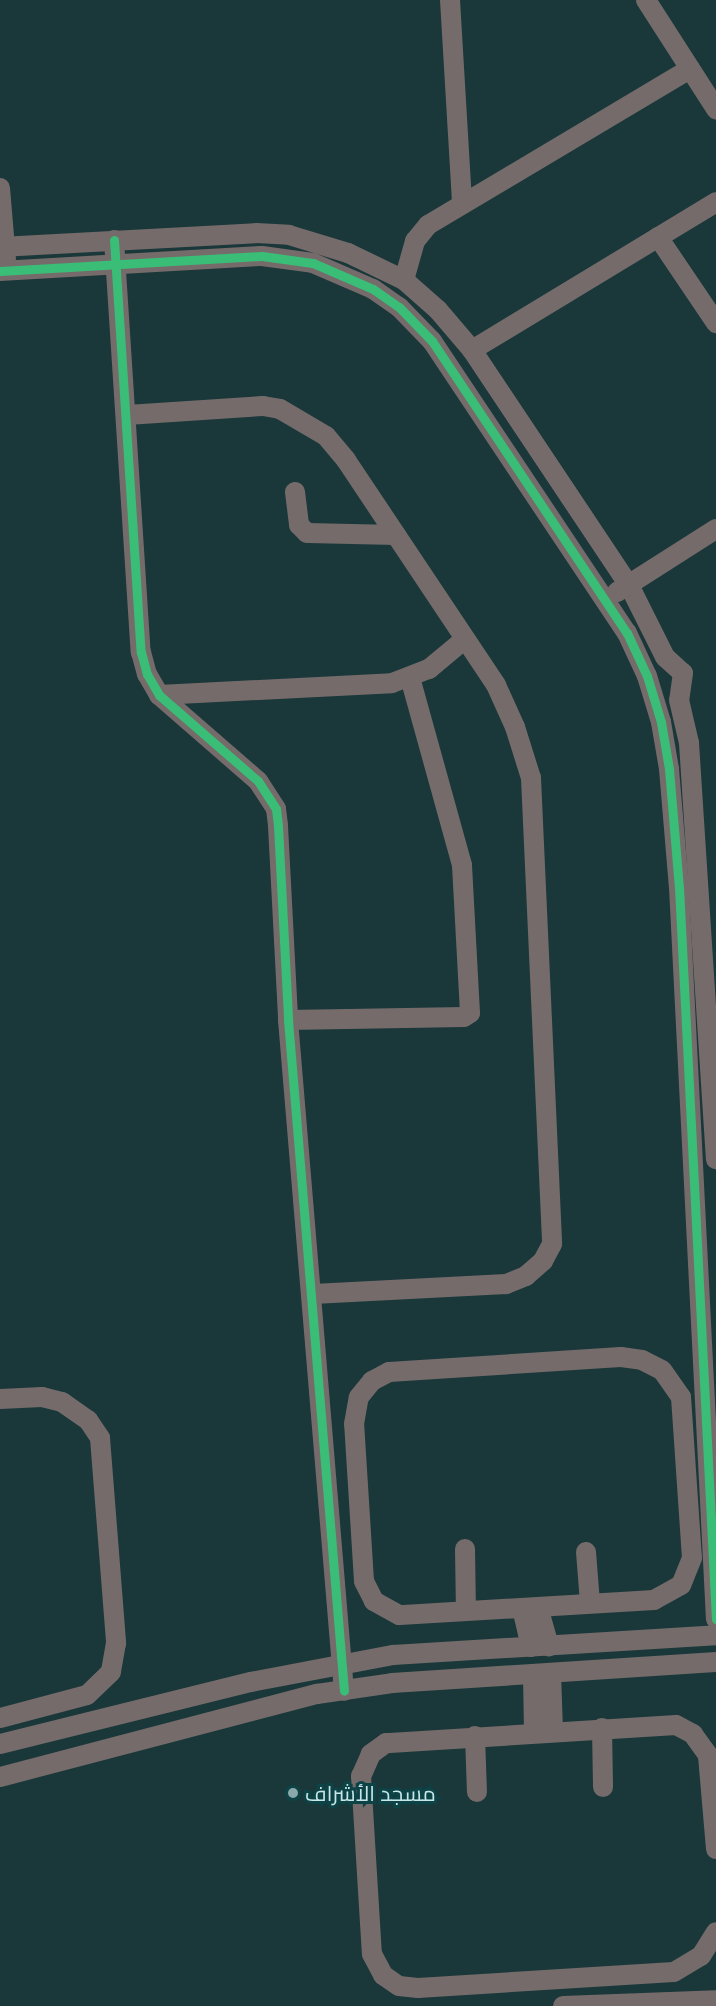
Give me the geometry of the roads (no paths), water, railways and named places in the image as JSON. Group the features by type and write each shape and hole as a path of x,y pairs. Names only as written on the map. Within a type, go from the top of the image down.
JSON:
{"street":[{"path":"450,0 462,204"},
{"path":"646,0 716,110"},
{"path":"404,280 420,233 462,204 690,69"},
{"path":"0,188 3,271 262,256 313,263 374,289 399,308 432,341 607,599 647,676 661,722 679,887 692,1144 711,1407 716,1619"},
{"path":"472,350 716,202"},
{"path":"2,247 256,233 289,235 348,253 404,280 438,310 472,350 629,585 665,657 683,673 679,700 689,743 708,885 716,1148 692,1144"},
{"path":"658,237 716,323"},
{"path":"114,240 141,652 147,674 159,695 258,781 276,809 288,1020 313,1294 344,1691"},
{"path":"127,415 263,406 280,409 326,436 396,535 496,685 515,727 531,778 552,1244 534,1269 506,1284 313,1294"},
{"path":"295,492 297,520 307,533 396,535"},
{"path":"607,599 716,529"},
{"path":"159,695 376,685 410,677 449,656 465,639"},
{"path":"288,1020 464,1017 470,1013 462,865 410,677"},
{"path":"679,887 708,885"},
{"path":"621,1357 642,1360 670,1377 681,1397 690,1568 681,1585 661,1598 590,1603 399,1615 381,1607 366,1588 354,1415 365,1389 389,1372 621,1357"},
{"path":"0,1399 42,1397 62,1402 80,1412 100,1438 116,1642 111,1672 87,1695 0,1718"},
{"path":"465,1549 466,1611"},
{"path":"586,1552 590,1603"},
{"path":"530,1607 540,1646"},
{"path":"0,1744 342,1663 393,1655 716,1635"},
{"path":"0,1777 256,1709 392,1683 716,1662"},
{"path":"542,1673 543,1732"},
{"path":"716,1849 710,1764 699,1740 685,1729 667,1724 386,1743 371,1754 363,1768 360,1783 371,1946 378,1969 390,1981 418,1988 674,1972 701,1956 716,1932"},
{"path":"602,1728 603,1787"},
{"path":"475,1737 477,1792"},
{"path":"563,2006 716,2000"}],"place":[{"name":"مسجد الأشراف","path":"293,1793"}]}
